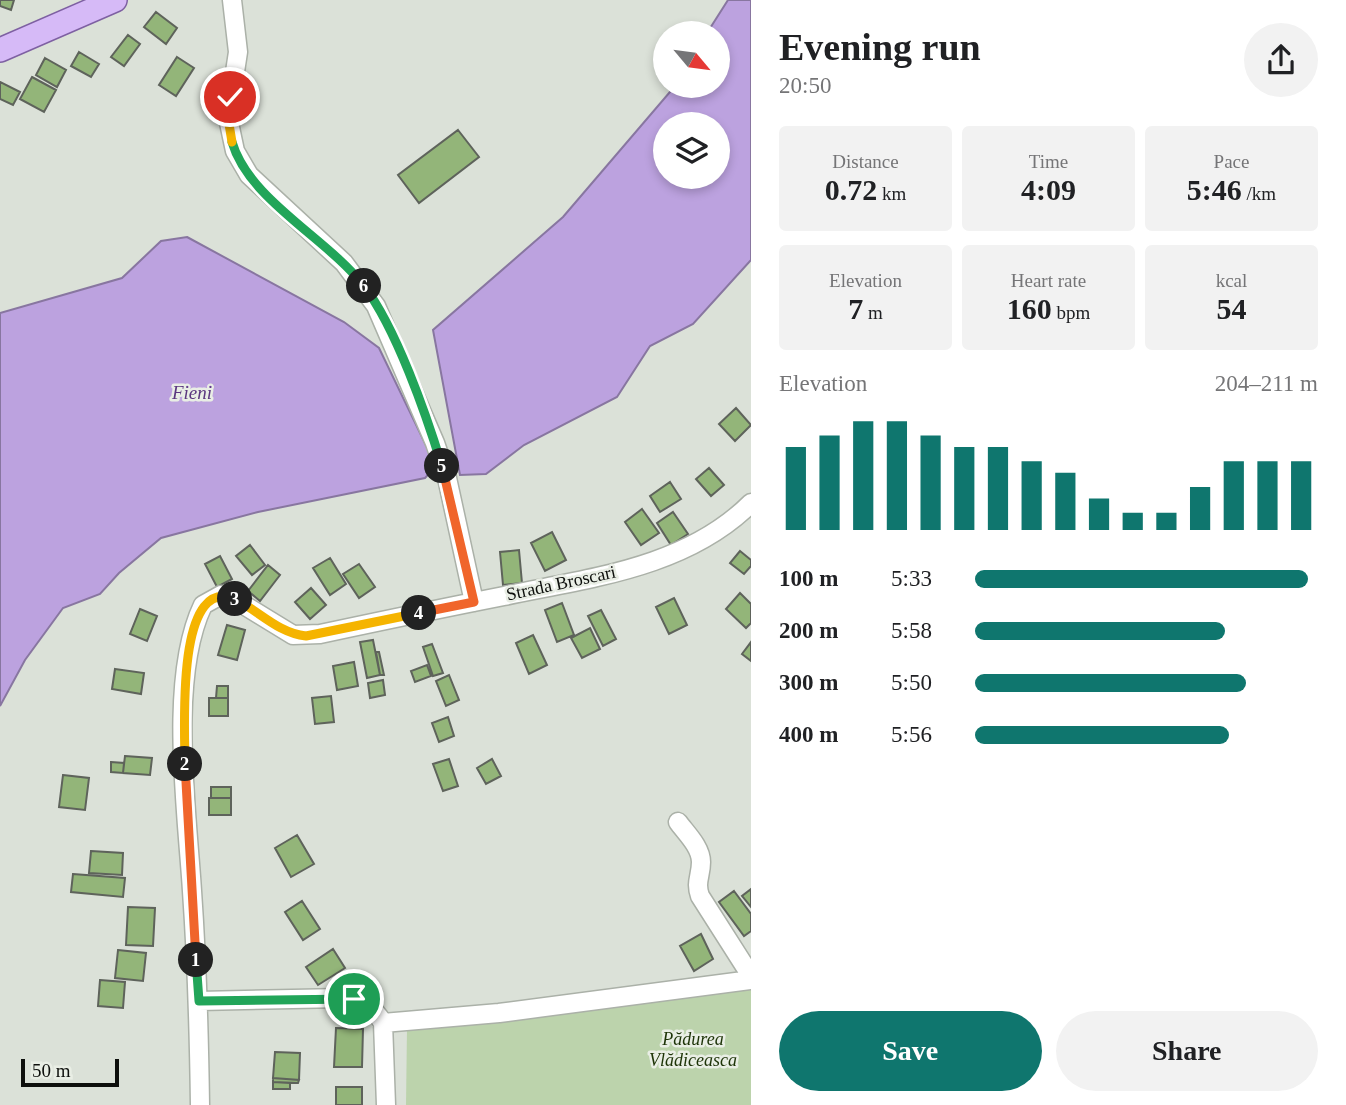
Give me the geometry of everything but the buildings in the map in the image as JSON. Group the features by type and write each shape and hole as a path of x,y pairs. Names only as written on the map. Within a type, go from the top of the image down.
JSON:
{"main road":[{"path":"0,50 115,0"}],"street":[{"path":"232,0 238,52 228,118 235,151 248,175 345,263 376,306 420,402 439,455 474,602"},
{"name":"Strada Broscari","path":"200,1105 199,1001 185,764 185,708 190,645 203,605 221,595 231,597 286,631 306,636 605,575 659,560 704,539 751,503"},
{"path":"383,1023 499,1013 751,978 700,897 696,881 701,868 700,854 678,822"},
{"path":"199,1001 343,998 370,1007 383,1023 386,1105"}],"green space":[{"name":"Pădurea Vlădiceasca","path":"751,985 751,1105 406,1105 407,1028"}],"water":[{"path":"728,0 751,0 751,260 693,324 650,346 617,397 524,445 486,474 460,475 433,330 563,217 665,98 730,98 730,21 715,21"},
{"name":"Fieni","path":"187,237 344,322 379,348 436,466 425,478 258,512 161,538 119,573 100,594 63,608 25,660 0,706 0,313 122,278 161,241"}],"route":[{"path":"230,97 230,135 248,175 345,263 367,289 388,329 420,402 447,478 474,602 306,636 293,635 245,604 221,595 203,605 197,617 185,676 185,764 199,1001 354,999"}]}
